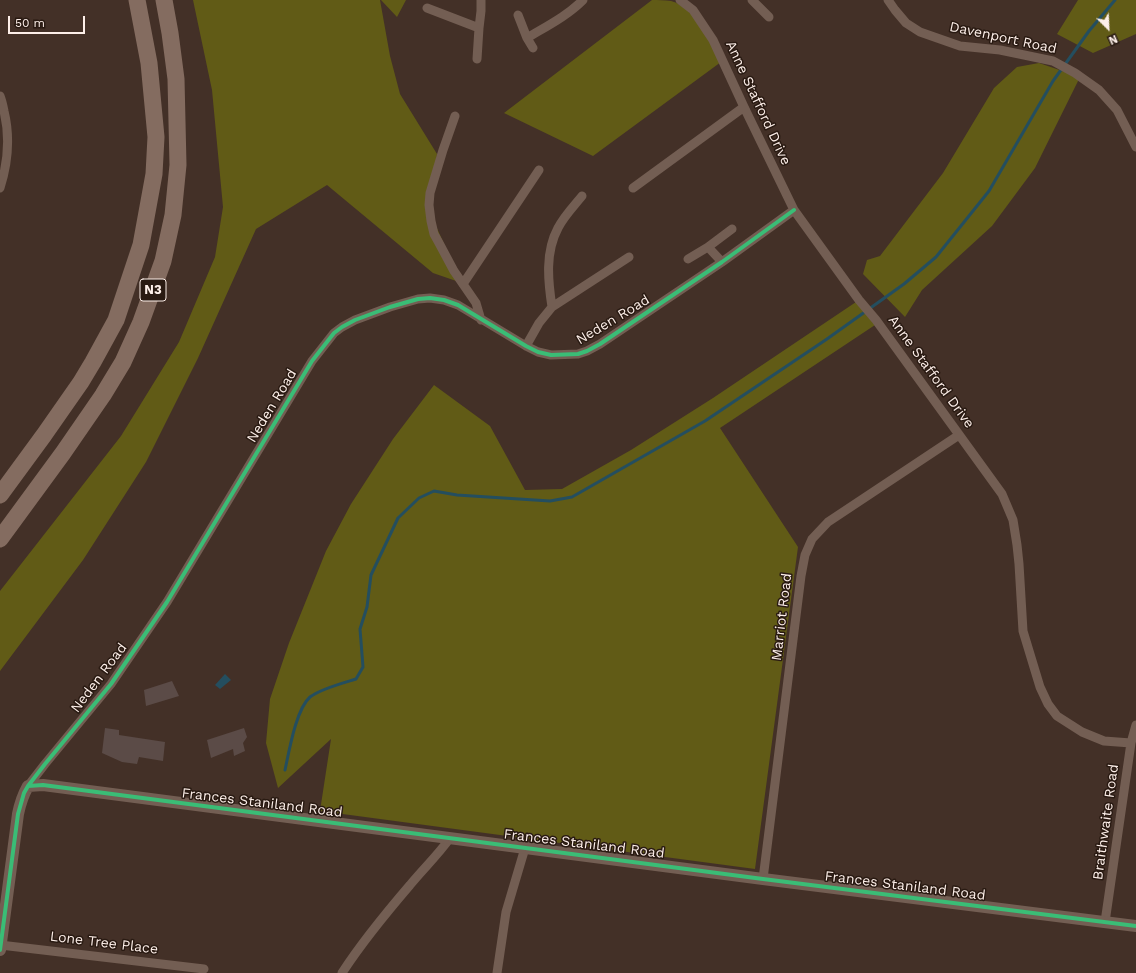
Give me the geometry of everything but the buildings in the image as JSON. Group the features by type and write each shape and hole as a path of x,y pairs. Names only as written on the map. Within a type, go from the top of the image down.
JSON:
{"highway":[{"name":"N3","path":"0,495 82,382 116,320 141,245 154,174 156,137 149,63 137,0"},
{"name":"N3","path":"0,539 63,453 103,395 123,362 141,322 163,261 173,216 178,165 176,79 164,0"}],"street":[{"path":"477,59 479,28 482,11 481,0"},
{"path":"527,38 558,21 583,0"},
{"name":"Anne Stafford Drive","path":"682,0 693,10 713,40 794,210 1002,494 1012,520 1019,564 1023,631 1040,687 1048,704 1057,716 1082,732 1104,741 1131,743"},
{"path":"752,0 769,17"},
{"name":"Davenport Road","path":"888,0 906,23 920,32 960,46 1000,50 1053,61 1075,73 1099,90 1117,110 1136,147"},
{"path":"427,8 479,28"},
{"path":"518,15 527,38 533,48"},
{"path":"0,96 7,124 8,151 0,188"},
{"path":"633,188 744,107"},
{"path":"454,116 430,193 429,205 434,234 454,271 476,303 481,320"},
{"path":"464,284 539,170"},
{"path":"552,307 549,271 550,251 558,229 582,196"},
{"name":"Neden Road","path":"0,947 18,814 24,793 45,764 111,684 167,602 312,361 334,333 355,320 397,305 418,299 430,298 444,300 458,305 481,320 538,352 551,355 578,354 587,351 722,262 794,210"},
{"path":"688,259 708,247 732,229"},
{"path":"708,247 722,262"},
{"path":"526,346 539,323 552,307 629,257"},
{"name":"Marriot Road","path":"763,879 801,576 805,555 812,539 828,522 959,435"},
{"name":"Braithwaite Road","path":"1105,922 1131,743 1136,726"},
{"name":"Frances Staniland Road","path":"28,786 43,785 1136,926"},
{"path":"342,973 366,939 410,884 443,848 450,838"},
{"path":"497,973 506,912 525,848"},
{"name":"Lone Tree Place","path":"0,947 204,969"}],"shaded area":[{"path":"193,0 380,0 390,56 400,94 437,154 431,199 435,224 462,283 433,273 327,185 256,229 198,358 146,462 83,560 0,671 0,591 121,436 179,342 215,257 223,207 212,90"},
{"path":"381,0 406,0 397,17"},
{"path":"652,0 671,1 688,11 707,35 721,62 593,156 504,113"},
{"path":"1078,0 1136,0 1136,34 1093,53 1057,34"},
{"path":"1039,63 1080,77 1035,168 992,226 922,290 905,317 863,274 867,260 880,256 943,173 994,88 1017,67"},
{"path":"856,302 875,325 720,428 798,547 755,869 320,811 331,739 278,788 266,743 270,699 289,643 326,551 351,504 393,439 434,385 490,426 525,490 562,489 631,450 713,398"}],"water":[{"path":"225,674 231,680 220,689 215,685"}],"waterway":[{"path":"285,770 294,731 305,703 310,697 320,691 356,679 363,667 360,629 367,607 371,575 398,518 419,498 434,491 457,495 550,501 572,497 705,421 827,339 904,284 936,257 989,191 1053,81 1089,31 1115,0"}],"cycle path":[{"path":"0,950 18,814 24,793 45,764 111,684 167,602 312,361 334,333 355,320 390,307 418,299 430,298 444,300 458,305 538,352 551,355 578,354 600,344 722,262 794,210"},
{"path":"28,786 43,785 1136,926"}]}
